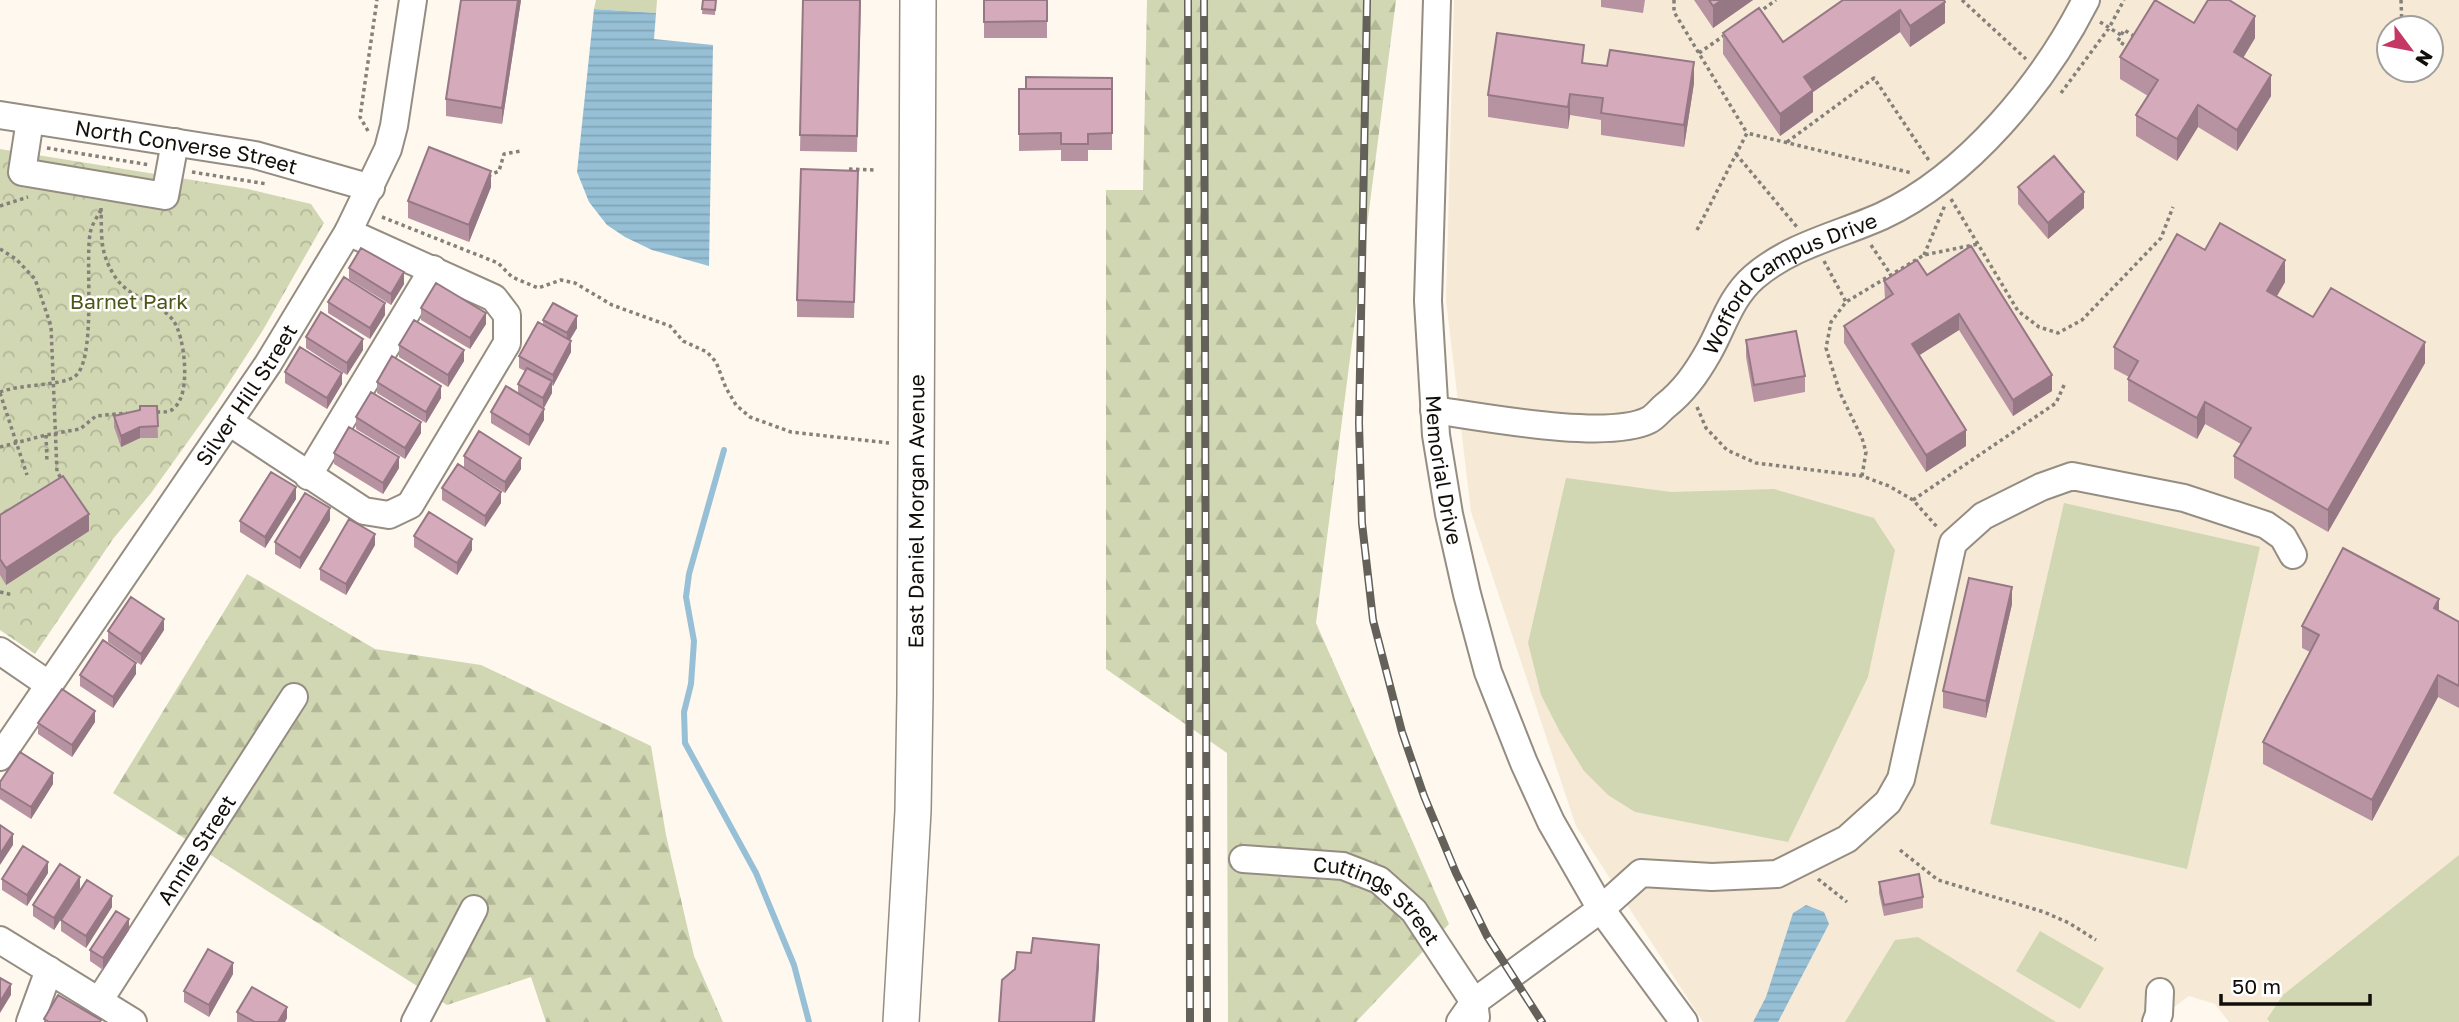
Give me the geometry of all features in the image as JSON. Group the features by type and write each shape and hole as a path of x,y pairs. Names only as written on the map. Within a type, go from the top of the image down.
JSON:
{"main road":[{"name":"East Daniel Morgan Avenue","path":"901,1022 913,811 915,708 918,0"}],"street":[{"name":"Silver Hill Street","path":"0,757 268,364 348,232 388,149 394,126 413,0"},
{"name":"Memorial Drive","path":"1437,0 1428,301 1436,435 1449,514 1467,594 1489,672 1524,763 1551,822 1601,909 1684,1022"},
{"name":"Wofford Campus Drive","path":"1434,410 1511,422 1607,429 1648,420 1684,391 1708,353 1732,303 1754,277 1783,257 1811,243 1886,214 1942,180 1985,141 2091,10"},
{"name":"North Converse Street","path":"0,115 255,155 371,188"},
{"path":"30,120 22,172 165,196 175,142"},
{"path":"229,422 364,511 389,515 410,505 417,494 507,343 507,315 494,298 348,232"},
{"path":"309,476 433,269"},
{"path":"1470,1015 1601,909 1641,873 1712,877 1777,874 1847,839 1888,802 1901,779 1953,543 1983,516 2041,486 2072,476 2184,498 2266,525 2283,537 2293,555"},
{"path":"0,651 48,684"},
{"name":"Annie Street","path":"99,1001 295,697"},
{"name":"Cuttings Street","path":"1243,859 1343,866 1379,880 1414,911 1470,1015"},
{"path":"415,1022 474,909"},
{"path":"0,940 133,1022"},
{"path":"30,1022 49,970"},
{"path":"2156,1022 2160,992"}],"path":[{"path":"370,134 360,117 377,0"},
{"path":"1674,0 1674,12 1747,133 1942,180"},
{"path":"1754,15 1776,0"},
{"path":"1962,0 2040,72"},
{"path":"2061,93 2109,28 2124,0"},
{"path":"2091,10 2121,36"},
{"path":"1699,53 1732,30"},
{"path":"2124,30 2138,39 2131,49 2118,41 2121,36 2124,30"},
{"path":"1787,142 1874,78 1942,180"},
{"path":"1697,230 1747,133"},
{"path":"488,176 499,171 504,154 521,151"},
{"path":"1736,154 1822,257 1846,302"},
{"path":"849,169 876,170"},
{"path":"1924,255 1949,196 2018,311 2039,327 2058,333 2082,320 2161,238 2173,207"},
{"path":"0,206 29,197"},
{"path":"89,206 101,208"},
{"path":"27,475 0,392 12,387 77,376 86,355 88,334 90,231 101,208"},
{"path":"101,208 102,251 115,277 133,295 161,310 173,320 183,341 184,390 177,406 167,412 144,413"},
{"path":"382,217 498,263 505,272 538,288 561,280 575,283 612,305 670,326 683,341 707,352 716,362 736,405 750,417 791,432 889,443"},
{"path":"1867,239 1891,275"},
{"path":"1862,475 1866,453 1863,438 1840,393 1826,348 1831,322 1846,302 1924,255 1978,244"},
{"path":"0,249 16,259 35,279 51,326 57,472 64,484"},
{"path":"1913,500 2056,403 2065,383"},
{"path":"1696,406 1706,428 1727,450 1756,463 1862,475 1889,486 1913,500 1953,543"},
{"path":"0,447 80,429 96,416 132,413"},
{"path":"46,435 47,463"},
{"path":"0,592 13,595"},
{"path":"1900,850 1938,880 2044,912 2069,923 2096,940"},
{"path":"1799,863 1847,902"}],"shaded area":[{"path":"1454,0 2459,0 2459,1022 2229,1022 2215,1004 2189,996 2154,1022 1703,1022 1576,826 1471,512 1446,300"}],"green space":[{"path":"596,0 657,0 656,13 594,9"},
{"path":"1147,0 1396,0 1316,623 1449,924 1356,1022 1228,1022 1227,753 1106,669 1106,190 1143,190"},
{"name":"Barnet Park","path":"0,149 248,189 311,204 324,223 263,330 217,401 151,493 113,539 35,654 0,630"},
{"path":"1566,478 1671,492 1774,489 1874,518 1895,550 1868,677 1788,842 1635,812 1608,795 1584,771 1560,732 1541,695 1528,643"},
{"path":"2064,503 2260,547 2187,869 1990,824"},
{"path":"247,574 375,649 481,665 651,746 666,835 694,956 723,1022 546,1022 531,977 447,1005 113,793"},
{"path":"2459,855 2459,1022 2270,1022 2267,1019 2283,995"},
{"path":"2040,931 2104,968 2080,1009 2016,971"},
{"path":"1918,937 2056,1022 1845,1022 1895,940"}],"water":[{"path":"594,9 656,13 654,39 713,45 709,266 652,250 625,237 607,225 589,202 577,172"},
{"path":"1806,905 1824,912 1829,924 1778,1022 1753,1022 1766,997 1793,913"}],"building":[{"path":"461,0 518,0 502,108 446,99"},
{"path":"703,0 716,0 715,10 702,9"},
{"path":"803,0 860,0 857,136 800,135"},
{"path":"984,0 1047,0 1047,21 984,22"},
{"path":"1709,0 1722,0 1713,6"},
{"path":"1843,0 1945,2 1910,26 1900,10 1804,77 1813,90 1780,114 1723,33 1759,8 1783,42"},
{"path":"2155,0 2194,23 2208,0 2229,0 2255,16 2234,52 2271,75 2237,130 2198,105 2177,139 2136,115 2158,80 2120,57"},
{"path":"1497,33 1584,45 1582,63 1607,66 1610,50 1694,62 1684,125 1601,113 1603,98 1570,94 1568,107 1488,95"},
{"path":"1026,77 1112,78 1112,89 1026,89"},
{"path":"1019,89 1112,89 1112,133 1088,134 1088,144 1061,144 1061,133 1019,134"},
{"path":"429,147 491,171 469,225 408,201"},
{"path":"2054,156 2084,192 2048,223 2018,187"},
{"path":"801,169 858,171 854,302 797,300"},
{"path":"2220,223 2285,260 2267,291 2313,317 2331,288 2425,342 2328,510 2234,456 2251,428 2205,402 2197,418 2128,379 2138,361 2114,347 2177,234 2205,250"},
{"path":"1971,246 2052,375 2013,400 1959,314 1912,344 1966,430 1926,455 1844,326 1893,294 1884,281 1917,260 1927,275"},
{"path":"361,248 404,272 391,294 349,268"},
{"path":"344,277 385,303 370,328 328,302"},
{"path":"436,283 486,313 470,338 421,308"},
{"path":"553,303 577,316 567,333 543,320"},
{"path":"321,312 363,339 347,363 306,337"},
{"path":"414,320 464,350 448,375 399,345"},
{"path":"538,322 571,341 553,375 519,356"},
{"path":"1796,331 1805,376 1754,385 1746,340"},
{"path":"300,347 342,373 327,398 285,372"},
{"path":"392,356 441,386 426,412 377,382"},
{"path":"527,368 552,381 543,398 518,384"},
{"path":"506,386 544,409 529,435 491,412"},
{"path":"371,392 421,422 405,448 356,417"},
{"path":"140,406 157,406 158,426 140,427 121,436 114,416 140,410"},
{"path":"349,427 399,457 383,483 334,453"},
{"path":"479,431 521,458 505,482 464,456"},
{"path":"458,464 501,492 485,516 442,488"},
{"path":"271,472 296,487 265,537 240,521"},
{"path":"63,476 89,514 6,568 0,559 0,515"},
{"path":"305,493 330,508 300,558 275,542"},
{"path":"429,512 472,539 457,563 414,536"},
{"path":"349,519 375,534 346,584 320,569"},
{"path":"2343,548 2439,599 2434,608 2459,622 2459,686 2438,675 2372,800 2263,742 2319,635 2302,626"},
{"path":"1969,578 2012,587 1986,701 1943,691"},
{"path":"131,597 164,619 141,654 108,631"},
{"path":"103,640 136,663 113,697 80,675"},
{"path":"62,689 95,711 72,745 38,723"},
{"path":"20,752 53,773 31,807 0,788 0,782"},
{"path":"0,825 13,834 0,854"},
{"path":"23,846 48,862 27,895 2,879"},
{"path":"60,864 80,877 54,918 33,905"},
{"path":"1919,874 1923,897 1884,905 1879,882"},
{"path":"87,880 112,896 86,936 61,920"},
{"path":"116,911 129,919 103,958 90,950"},
{"path":"1033,938 1099,945 1093,1022 999,1022 1002,980 1015,969 1017,952 1031,953"},
{"path":"208,949 233,963 209,1005 184,991"},
{"path":"0,978 11,984 0,1002"},
{"path":"252,987 287,1007 278,1022 255,1022 237,1012"},
{"path":"58,995 101,1020 100,1022 49,1022 44,1019"}],"waterway":[{"path":"724,450 689,574 686,597 694,641 691,684 684,712 685,743 756,873 794,965 809,1022"}],"railway":[{"path":"1188,0 1190,1022"},
{"path":"1204,0 1207,1022"},
{"path":"1367,0 1359,423 1362,523 1373,620 1402,732 1424,796 1456,873 1487,936 1542,1022"}]}
